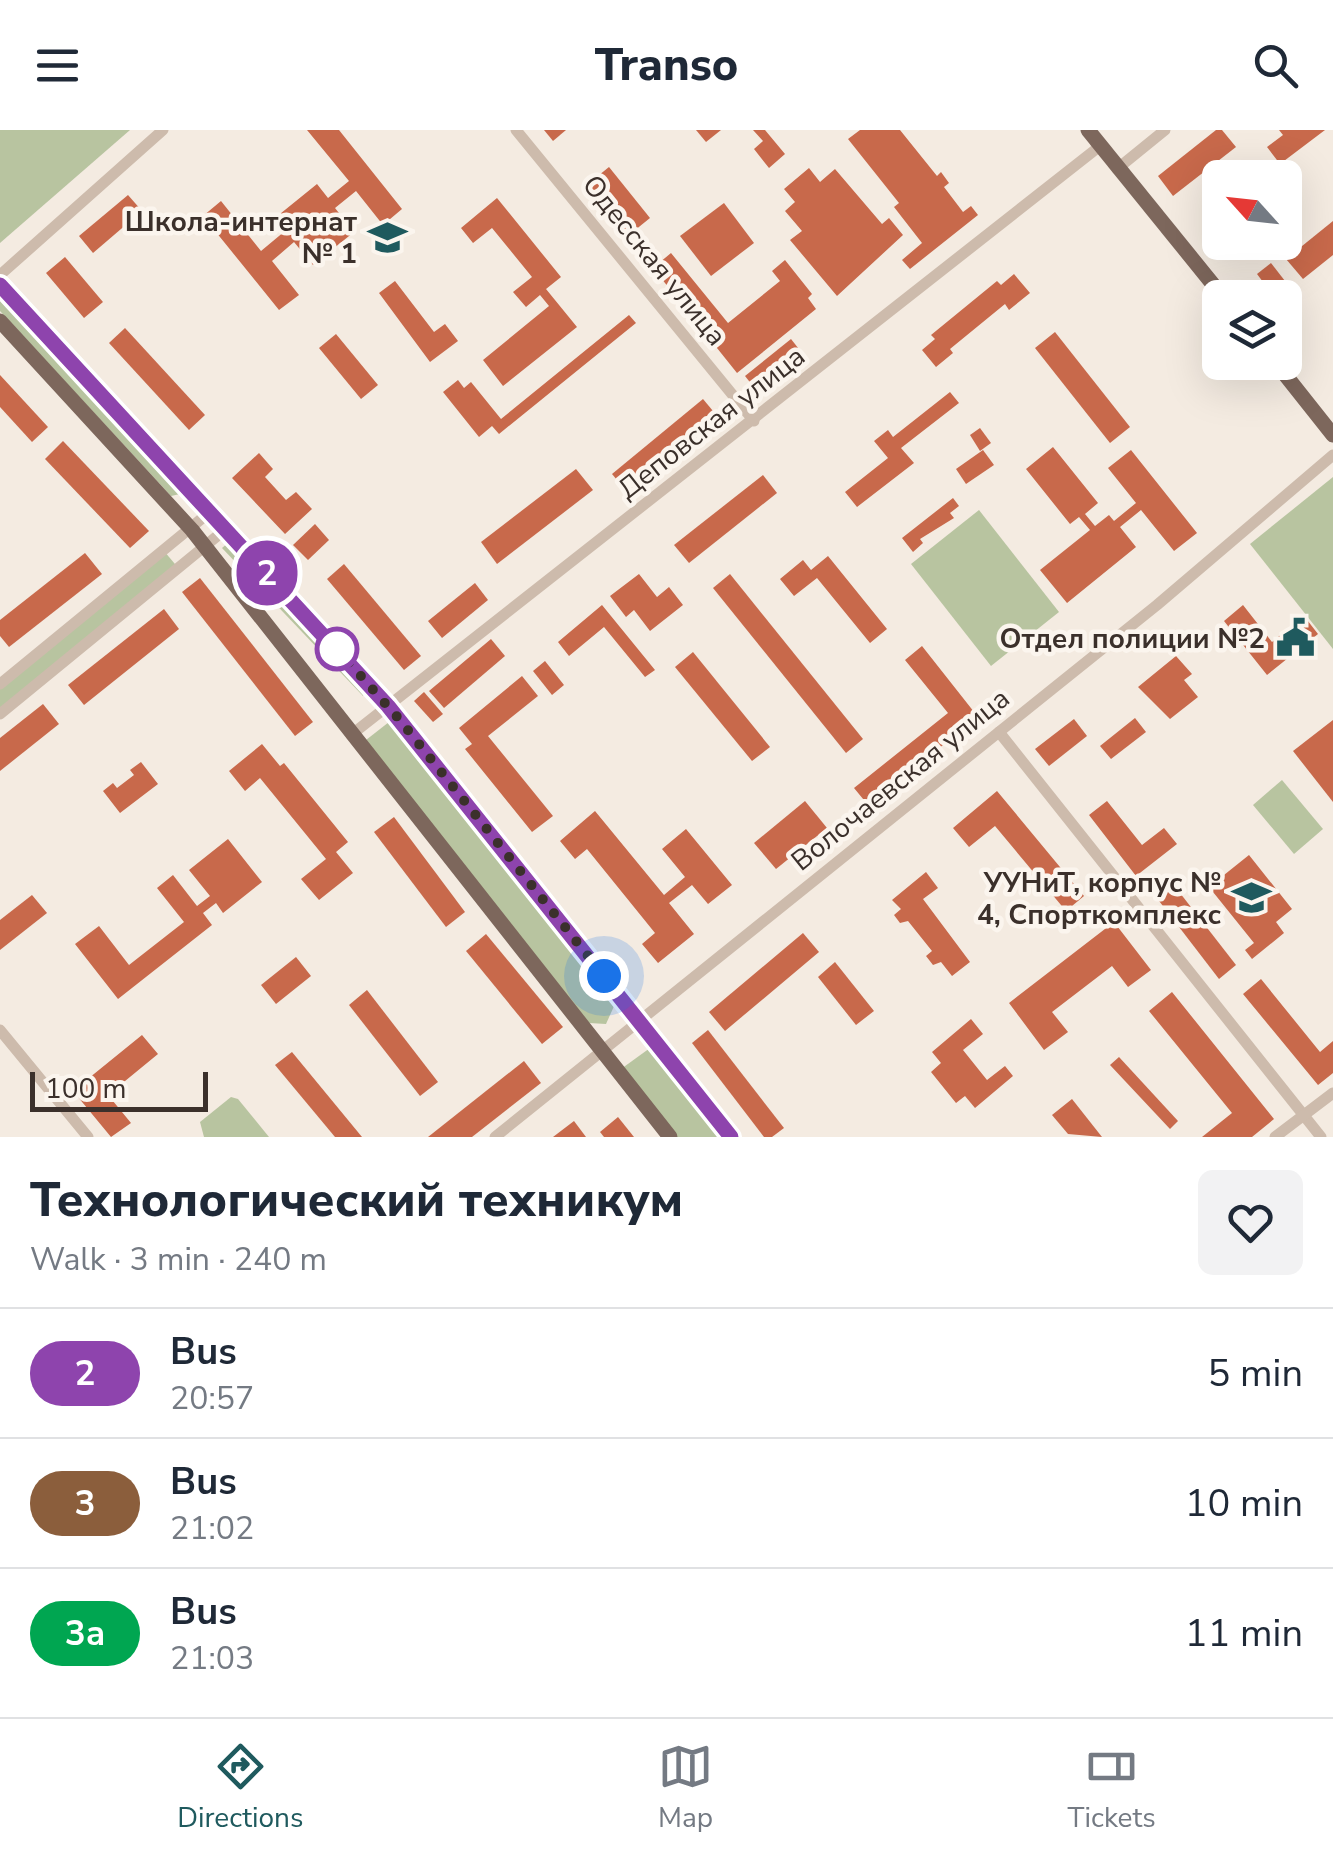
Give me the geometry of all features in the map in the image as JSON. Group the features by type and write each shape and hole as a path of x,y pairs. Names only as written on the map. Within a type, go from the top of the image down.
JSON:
{"main road":[{"path":"1088,130 1209,280"},
{"path":"0,285 388,706 731,1137"},
{"path":"0,321 206,547 670,1137"},
{"path":"1290,380 1333,435"}],"street":[{"path":"0,275 163,130"},
{"name":"Одесская улица","path":"516,130 754,421"},
{"path":"1118,169 1165,130"},
{"name":"Деповская улица","path":"351,736 1100,146"},
{"name":"Волочаевская улица","path":"495,1137 999,732 1333,456"},
{"path":"0,684 211,512"},
{"path":"0,714 226,528"},
{"path":"999,732 1321,1137"},
{"path":"0,1030 88,1137"},
{"path":"1276,1137 1333,1093"}],"green space":[{"path":"0,130 130,130 0,243"},
{"path":"0,297 180,494 171,496 0,311"},
{"path":"1333,477 1333,649 1250,544"},
{"path":"979,510 1059,612 991,666 911,564"},
{"path":"229,542 365,692 363,696 222,548"},
{"path":"164,551 180,570 0,711 0,684"},
{"path":"389,722 615,1004 606,1024 589,1023 366,740"},
{"path":"1282,780 1323,829 1294,854 1253,805"},
{"path":"650,1048 721,1137 675,1137 621,1069"},
{"path":"231,1097 238,1099 269,1137 204,1137 200,1122"}],"building":[{"name":"Школа-интернат № 1","path":"307,130 339,130 402,209 383,225 356,191 335,208 354,232 313,265 294,242 272,261 299,295 279,310 203,216 221,201 261,251 285,231 275,218 317,184 328,198 349,181"},
{"path":"544,130 566,130 553,141"},
{"path":"696,130 721,130 706,142"},
{"path":"753,130 765,130 785,154 769,168 754,149 763,141"},
{"path":"860,130 900,130 937,176 941,172 949,183 944,187 963,212 971,206 978,215 910,269 902,260 922,243 894,207 899,203 848,139"},
{"path":"1216,130 1222,130 1236,147 1219,160 1202,160 1202,173 1173,196 1158,176"},
{"path":"1279,130 1325,130 1285,160 1277,160 1267,147 1283,135"},
{"path":"609,167 650,218 624,239 583,188"},
{"path":"809,168 820,182 835,169 882,224 889,218 903,235 837,296 790,240 802,231 785,211 795,202 784,189"},
{"path":"128,195 142,211 93,253 79,236"},
{"path":"497,198 561,277 546,289 577,327 503,386 483,360 549,306 540,295 526,307 513,292 532,277 492,228 473,243 461,228"},
{"path":"724,203 754,243 711,276 680,236"},
{"path":"1333,221 1333,255 1303,279 1287,260 1302,260 1302,246"},
{"path":"671,253 728,323 780,281 772,271 785,260 812,294 808,298 816,309 737,373 653,268"},
{"path":"65,257 103,302 84,318 46,273"},
{"path":"1271,263 1284,280 1262,280 1257,274"},
{"path":"1014,274 1030,293 1009,310 1005,304 950,349 953,353 936,367 922,350 935,339 931,335 997,281 1001,285"},
{"path":"395,281 434,332 445,324 458,341 430,362 379,293"},
{"path":"629,315 636,323 499,434 492,426 479,437 443,392 458,380 464,388 471,382 501,419"},
{"path":"125,328 205,415 189,430 109,343"},
{"path":"1055,332 1130,427 1110,443 1035,348"},
{"path":"336,334 378,385 361,399 319,348"},
{"path":"791,339 806,358 760,395 745,376"},
{"path":"0,375 48,427 32,442 0,407"},
{"path":"950,392 959,403 901,448 914,463 857,507 845,492 888,458 874,441 888,430 893,437"},
{"path":"703,399 718,417 627,492 612,474"},
{"path":"980,428 991,443 980,451 970,435"},
{"path":"63,441 149,531 130,548 45,459"},
{"path":"1053,447 1098,503 1085,514 1095,526 1109,515 1114,521 1136,503 1108,468 1131,450 1197,533 1174,551 1141,510 1120,527 1136,547 1067,603 1040,570 1090,530 1079,517 1070,524 1026,469"},
{"path":"983,450 994,465 966,484 956,469"},
{"path":"259,453 273,469 265,477 286,500 296,492 312,509 285,534 232,478"},
{"path":"576,469 593,490 497,564 481,542"},
{"path":"763,475 777,493 689,563 674,545"},
{"path":"953,498 959,506 950,513 954,518 920,539 923,543 913,552 902,538"},
{"path":"315,524 329,540 308,560 293,545"},
{"path":"85,553 102,574 9,647 0,636 0,620"},
{"path":"828,556 887,629 870,643 817,578 794,596 780,579 803,560 811,570"},
{"path":"344,564 421,656 404,670 327,579"},
{"path":"639,574 657,597 669,587 683,605 650,631 634,610 626,617 610,596"},
{"path":"730,574 863,739 846,753 713,588"},
{"path":"200,578 313,722 295,736 182,592"},
{"path":"475,583 488,600 442,638 428,621"},
{"path":"602,605 655,670 645,677 604,627 569,656 558,642"},
{"name":"Отдел полиции №2","path":"1243,605 1272,642 1304,616 1318,634 1267,675 1224,621"},
{"path":"164,609 179,629 84,705 68,685"},
{"path":"491,639 505,656 444,708 429,691"},
{"path":"922,646 978,717 868,805 854,788 948,713 905,660"},
{"path":"693,652 770,747 752,761 675,667"},
{"path":"1176,656 1192,674 1184,680 1198,697 1170,719 1138,687"},
{"path":"545,661 564,685 552,695 533,671"},
{"path":"522,676 538,696 488,736 553,816 532,832 465,749 472,744 459,728"},
{"path":"424,692 443,714 433,722 414,701"},
{"path":"43,704 59,724 0,771 0,738"},
{"path":"1135,718 1146,732 1111,759 1100,746"},
{"path":"1074,719 1087,736 1049,766 1035,749"},
{"path":"1333,720 1333,802 1293,751"},
{"path":"262,744 280,766 284,763 348,842 336,852 353,873 319,900 301,879 326,859 260,778 245,791 229,771"},
{"path":"141,762 158,784 120,813 103,791 113,783 117,788 134,775 130,770"},
{"path":"997,791 1084,896 1066,911 995,826 969,847 953,828"},
{"path":"805,801 827,828 776,869 754,843"},
{"path":"1107,801 1142,845 1164,828 1177,844 1136,876 1089,815"},
{"path":"595,811 664,895 685,877 662,849 686,829 732,885 708,904 692,885 669,903 694,934 658,963 642,944 655,933 587,849 575,859 560,841"},
{"path":"394,817 465,912 446,927 374,832"},
{"path":"228,839 262,882 223,913 216,903 203,913 212,925 118,999 75,944 99,926 129,965 184,922 157,888 173,875 197,906 210,896 189,870"},
{"name":"УУНиТ, корпус № 4, Спорткомплекс","path":"1249,855 1292,909 1276,922 1284,933 1252,959 1245,950 1254,943 1209,887"},
{"path":"926,872 938,888 923,899 970,962 952,976 941,962 933,965 926,956 932,951 908,921 900,923 894,915 901,909 892,900"},
{"path":"1173,884 1236,965 1219,979 1156,897"},
{"path":"32,895 47,913 0,950 0,920"},
{"path":"1114,922 1151,970 1128,987 1112,966 1052,1012 1068,1032 1044,1050 1009,1003"},
{"path":"803,933 819,952 725,1031 709,1012"},
{"path":"486,934 563,1027 542,1044 466,951"},
{"path":"296,957 311,976 276,1004 261,985"},
{"path":"835,962 874,1011 856,1025 818,977"},
{"path":"1261,979 1320,1052 1333,1041 1333,1073 1318,1085 1243,994"},
{"path":"367,990 438,1082 420,1096 349,1005"},
{"path":"1172,992 1274,1119 1252,1137 1202,1137 1232,1113 1149,1011"},
{"path":"971,1019 983,1034 963,1050 987,1080 1005,1066 1013,1076 975,1108 965,1096 956,1103 931,1072 941,1063 932,1052"},
{"path":"708,1030 784,1128 772,1137 764,1137 692,1043"},
{"path":"142,1035 158,1054 108,1095 131,1123 111,1137 73,1091"},
{"path":"292,1052 362,1137 335,1137 275,1065"},
{"path":"1119,1057 1178,1121 1170,1129 1110,1065"},
{"path":"524,1061 541,1083 472,1137 428,1137"},
{"path":"1072,1099 1102,1137 1068,1134 1052,1115"},
{"path":"618,1117 634,1137 604,1137 600,1132"},
{"path":"574,1121 586,1137 553,1137"}],"bus line":[{"name":"2","path":"0,285 388,706 731,1137"}],"place":[{"name":"Школа-интернат № 1","path":"387,237"},
{"name":"Отдел полиции №2","path":"1295,638"},
{"name":"УУНиТ, корпус № 4, Спорткомплекс","path":"1251,898"}],"route":[{"path":"337,649 399,719 604,976"}]}
